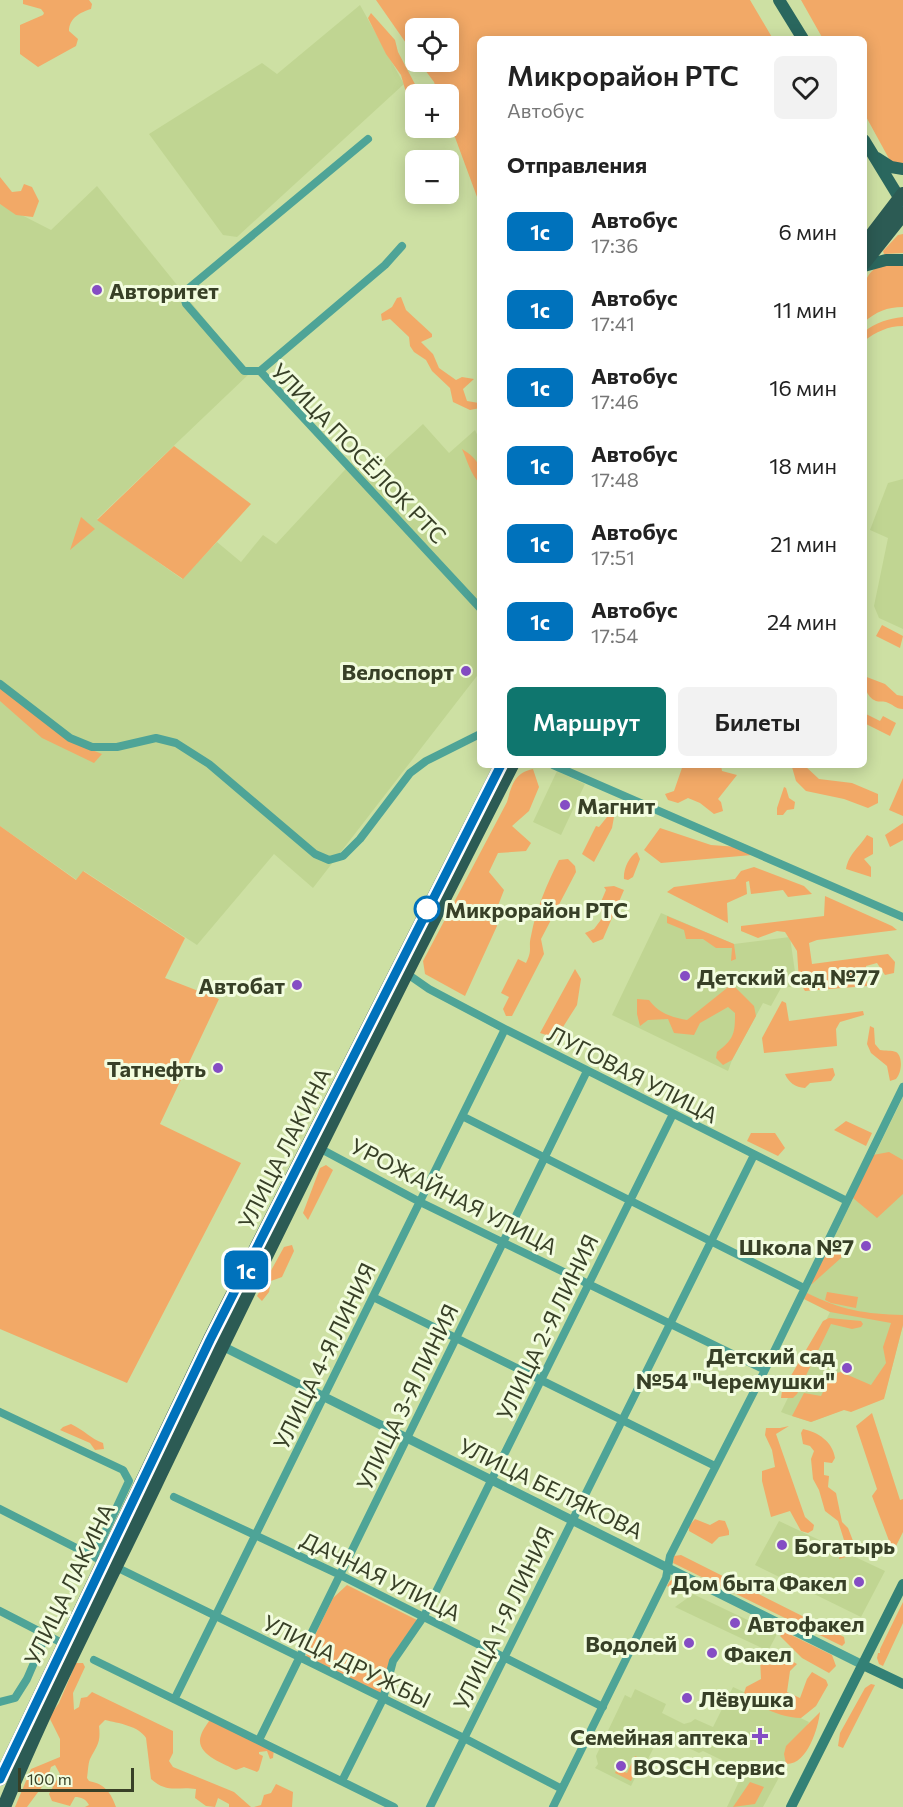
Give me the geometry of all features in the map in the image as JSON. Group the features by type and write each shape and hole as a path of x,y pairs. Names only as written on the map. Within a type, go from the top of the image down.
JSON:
{"highway":[{"path":"867,241 902,198"},
{"path":"867,261 903,214"},
{"name":"УЛИЦА ЛАКИНА","path":"0,1779 210,1340 499,768"},
{"name":"УЛИЦА ЛАКИНА","path":"4,1807 56,1693 104,1562 222,1346 406,973 510,768"}],"main road":[{"path":"779,0 801,36"},
{"path":"867,145 902,198"},
{"path":"874,156 891,166 903,169"},
{"path":"867,264 886,260 903,260"},
{"path":"791,1807 903,1584"},
{"path":"863,1665 903,1684"}],"street":[{"name":"УЛИЦА ПОСЁЛОК РТС","path":"368,139 183,293 186,304 244,371 260,371 477,605"},
{"path":"260,371 385,265 402,246"},
{"path":"0,684 70,738 92,747 117,747 156,738 176,743 209,765 315,854 329,860 343,856 360,839 410,773 426,761 477,736"},
{"path":"561,768 903,917"},
{"name":"ЛУГОВАЯ УЛИЦА","path":"406,973 429,989 505,1029 847,1201"},
{"name":"УЛИЦА 4-Я ЛИНИЯ","path":"175,1698 505,1029"},
{"name":"УЛИЦА 3-Я ЛИНИЯ","path":"259,1740 587,1071"},
{"path":"553,1807 666,1578 670,1556 765,1370 903,1088"},
{"name":"УЛИЦА 2-Я ЛИНИЯ","path":"342,1781 383,1699 393,1661 424,1616 673,1114"},
{"path":"462,1116 804,1288"},
{"name":"УРОЖАЙНАЯ УЛИЦА","path":"321,1149 420,1202 765,1370"},
{"name":"УЛИЦА 1-Я ЛИНИЯ","path":"430,1807 754,1155"},
{"path":"373,1297 715,1466"},
{"name":"УЛИЦА БЕЛЯКОВА","path":"222,1346 863,1665"},
{"path":"0,1412 123,1470 129,1481 104,1562"},
{"name":"ДАЧНАЯ УЛИЦА","path":"174,1497 424,1616 603,1707"},
{"name":"УЛИЦА ДРУЖБЫ","path":"0,1509 464,1738 562,1789"},
{"path":"0,1611 64,1644"},
{"path":"0,1702 15,1698 27,1679 46,1635"},
{"path":"94,1660 394,1807"}],"shaded area":[{"path":"23,0 89,0 92,4 91,9 76,16 71,22 69,31 78,39 76,46 38,67 20,54 20,25 44,13 41,9 23,4"},
{"path":"376,0 750,0 771,36 477,36 477,197 455,138 459,138 459,84 435,84 426,72 459,72 459,18 405,18 405,42"},
{"path":"801,0 903,0 903,168 893,166 867,118 867,36 821,36"},
{"path":"360,5 404,84 237,237 223,235 149,134 262,63 277,74"},
{"path":"371,13 395,40 405,65 405,72 409,72 415,84 405,84 405,89 401,75 386,54 368,18"},
{"path":"0,177 12,192 21,191 24,184 32,187 39,201 33,217 16,215 0,204"},
{"path":"97,186 249,374 97,519 182,579 217,542 241,562 263,535 276,544 355,459 370,473 423,424 449,453 475,430 477,434 477,676 313,888 274,854 197,945 84,871 77,880 0,826 0,204 51,230"},
{"path":"903,234 903,253 884,254 883,251 898,235"},
{"path":"881,266 903,266 903,307 882,311 867,320 867,280 874,270"},
{"path":"401,297 406,310 432,334 432,337 421,342 433,354 439,368 456,380 462,377 474,379 463,389 467,401 477,403 477,409 470,410 453,402 450,388 432,371 426,360 414,352 410,346 409,337 390,319 382,321 381,314 392,307 397,298"},
{"path":"903,317 903,326 882,330 867,339 867,330 887,320"},
{"path":"174,446 251,504 183,579 97,520"},
{"path":"462,449 477,463 477,480 471,472"},
{"path":"903,479 903,629 879,618 874,606 888,538 870,530 888,483"},
{"path":"81,517 95,529 70,550"},
{"path":"882,625 903,636 900,648 876,636"},
{"path":"867,677 885,684 897,695 903,696 903,709 877,701 870,697 867,692"},
{"path":"0,687 70,741 102,754 94,763 42,738 0,701"},
{"path":"867,714 880,721 883,716 896,723 890,736 867,724"},
{"path":"682,768 722,768 722,771 737,775 718,799 723,811 714,814 700,803 688,798 678,803 668,800 665,794 674,791"},
{"path":"792,768 807,768 819,779 852,783 878,794 878,803 868,808 844,799 806,791 796,781"},
{"path":"533,769 539,787 529,811 512,826 531,843 526,851 498,853 489,872 504,890 494,916 497,926 465,996 425,974 423,961 507,802 515,781 522,773"},
{"path":"557,771 585,784 561,835 533,822"},
{"path":"903,778 903,816 889,810"},
{"path":"784,787 789,798 795,802 794,809 787,810 783,815 777,815 777,808"},
{"path":"607,817 614,817 612,828 594,862 582,854 596,826 599,827"},
{"path":"903,823 903,840 890,847 885,835"},
{"path":"0,826 76,880 83,871 185,938 165,978 219,999 160,1124 241,1163 127,1383 0,1329"},
{"path":"660,828 711,845 738,847 752,855 661,863 644,850"},
{"path":"867,835 873,838 873,854 864,859 871,867 871,877 846,869 847,863"},
{"path":"637,852 640,859 633,877 628,880 624,879 627,864"},
{"path":"568,859 575,866 576,872 541,939 544,954 512,1016 506,1016 503,1009 509,997 501,993 518,959 526,963 533,926 542,897 559,860"},
{"path":"754,867 804,886 812,894 788,897 783,890 751,894 749,881 746,882 747,894 727,903 728,923 667,892 674,887 735,879 741,871"},
{"path":"614,886 624,890 603,939 593,943 585,933 594,929 603,917 600,904 606,890 604,887"},
{"path":"825,896 897,930 809,943 812,964 888,954 895,962 894,973 885,975 877,963 866,966 867,986 805,991 799,981 797,951 785,932 777,931 758,938 741,931 741,926 824,916"},
{"name":"Детский сад №77","path":"661,913 734,944 790,937 797,986 781,988 771,1006 763,1003 728,1071 612,1015"},
{"path":"667,916 734,944 736,959 731,961 732,948 716,948 703,939 686,939 684,930 667,923"},
{"path":"575,969 581,979 577,1005 556,1038 540,1033"},
{"path":"732,984 754,1006 756,1016 732,1060 723,1065 716,1058 717,1052 730,1039 735,1026 735,1013 728,1007 700,1023 694,1035 674,1033 668,1019 648,1020 640,1026 637,999 649,1000 661,1012 687,1020"},
{"path":"782,1001 786,1003 789,1021 863,1011 864,1015 840,1022 836,1029 837,1046 764,1053 762,1038"},
{"path":"870,1026 874,1028 875,1044 880,1050 894,1051 900,1057 900,1069 896,1079 890,1081 887,1066 871,1053 867,1044"},
{"path":"833,1068 835,1075 831,1081 810,1083 805,1088 793,1084 785,1074"},
{"path":"903,1097 903,1325 885,1394 811,1422 786,1414 781,1412 830,1312 804,1299"},
{"path":"846,1121 872,1133 866,1146 834,1130"},
{"path":"751,1133 775,1133 785,1148 778,1156 747,1141"},
{"path":"889,1152 903,1160 903,1194 877,1218 853,1198 873,1155"},
{"path":"326,1165 333,1170 308,1220 303,1213 320,1168"},
{"path":"292,1245 294,1251 282,1277 271,1281 269,1292 262,1301 257,1296 284,1247"},
{"path":"830,1245 839,1247 842,1251 841,1258 809,1285"},
{"path":"827,1292 858,1297 856,1308 825,1300"},
{"path":"807,1293 854,1310 903,1315 903,1325 884,1399 851,1412 844,1410 811,1422 792,1416 804,1393 821,1396 832,1374 841,1372 871,1385 886,1363 883,1347 891,1323 830,1312 804,1299"},
{"path":"829,1318 861,1321 863,1324 861,1327 852,1329 831,1324 797,1394 793,1398 781,1398 782,1391 823,1321"},
{"path":"872,1413 900,1500 903,1499 903,1532 896,1546 891,1546 872,1496 877,1489 856,1426"},
{"path":"71,1424 103,1443 104,1449 95,1450 90,1443 60,1430"},
{"path":"789,1426 776,1434 805,1517 814,1525 813,1530 808,1533 801,1531 790,1511 771,1517 762,1481 762,1471 775,1467 772,1450 765,1435 766,1428"},
{"path":"803,1429 824,1439 834,1452 835,1458 832,1463 824,1462 824,1475 829,1476 828,1487 836,1493 842,1522 848,1528 857,1551 853,1555 839,1559 844,1540 838,1521 825,1511 813,1479 811,1459 814,1451 810,1446 803,1444 801,1433"},
{"path":"695,1519 710,1525 719,1520 725,1521 729,1535 719,1537 712,1544 689,1531 689,1526"},
{"path":"779,1521 885,1571 861,1617 755,1565"},
{"path":"681,1555 844,1637 845,1643 842,1646 673,1563 674,1556"},
{"path":"676,1578 693,1586 694,1590 688,1597 667,1586"},
{"path":"347,1585 417,1620 392,1656 382,1696 308,1660 306,1654 333,1598"},
{"path":"693,1594 777,1634 768,1651 675,1607"},
{"path":"903,1602 903,1623 883,1666 879,1664 878,1653"},
{"path":"785,1632 832,1655 836,1666 829,1673 802,1658 780,1636"},
{"path":"771,1649 797,1664 790,1671 787,1692 800,1698 812,1672 826,1680 828,1685 816,1706 801,1718 771,1711 744,1693 746,1687 761,1679 760,1658"},
{"path":"76,1663 83,1663 85,1667 73,1693 74,1710 79,1707 81,1698 87,1697 92,1692 173,1731 173,1753 169,1761 173,1767 234,1792 251,1807 229,1807 229,1804 218,1798 215,1807 206,1806 195,1798 196,1789 168,1788 157,1784 151,1779 146,1738 143,1734 128,1726 105,1720 99,1726 99,1740 89,1761 87,1778 107,1790 116,1807 85,1807 89,1805 88,1803 77,1797 70,1806 52,1801 49,1794 60,1774 55,1765 51,1767 47,1780 27,1807 15,1807 31,1769 60,1757 60,1739 49,1717 59,1703"},
{"path":"871,1684 875,1685 843,1748 838,1746 840,1733 865,1688"},
{"path":"733,1687 809,1722 763,1807 727,1807 744,1771 703,1751 699,1753 668,1738 665,1742 658,1739 639,1777 636,1776 631,1786 595,1768 598,1764 596,1756 625,1695 631,1698 635,1689 666,1704 662,1713 684,1724 695,1719 713,1727"},
{"path":"820,1712 810,1745 800,1759 786,1764 784,1754 786,1746"},
{"path":"211,1718 274,1749 273,1758 270,1759 267,1751 259,1752 263,1756 257,1772 244,1767 236,1770 217,1761 206,1753 200,1742 202,1733"},
{"path":"635,1756 646,1761 639,1775 635,1773 631,1781 615,1773 617,1769 627,1773"},
{"path":"750,1782 764,1787 755,1804 733,1807"},
{"path":"276,1784 293,1792 292,1807 254,1807 261,1805 264,1795 271,1793"}],"bus line":[{"name":"1с","path":"0,1779 210,1340 499,768"}],"place":[{"name":"Авторитет","path":"97,290"},
{"name":"Велоспорт","path":"466,671"},
{"name":"Магнит","path":"565,805"},
{"name":"Микрорайон РТС","path":"427,909"},
{"name":"Детский сад №77","path":"685,976"},
{"name":"Автобат","path":"297,985"},
{"name":"Татнефть","path":"218,1068"},
{"name":"Школа №7","path":"866,1246"},
{"name":"Детский сад №54 \"Черемушки\"","path":"847,1368"},
{"name":"Богатырь","path":"782,1545"},
{"name":"Дом быта Факел","path":"859,1582"},
{"name":"Автофакел","path":"735,1623"},
{"name":"Водолей","path":"689,1643"},
{"name":"Факел","path":"712,1653"},
{"name":"Лёвушка","path":"687,1698"},
{"name":"Семейная аптека","path":"760,1736"},
{"name":"BOSCH сервис","path":"621,1766"}]}
